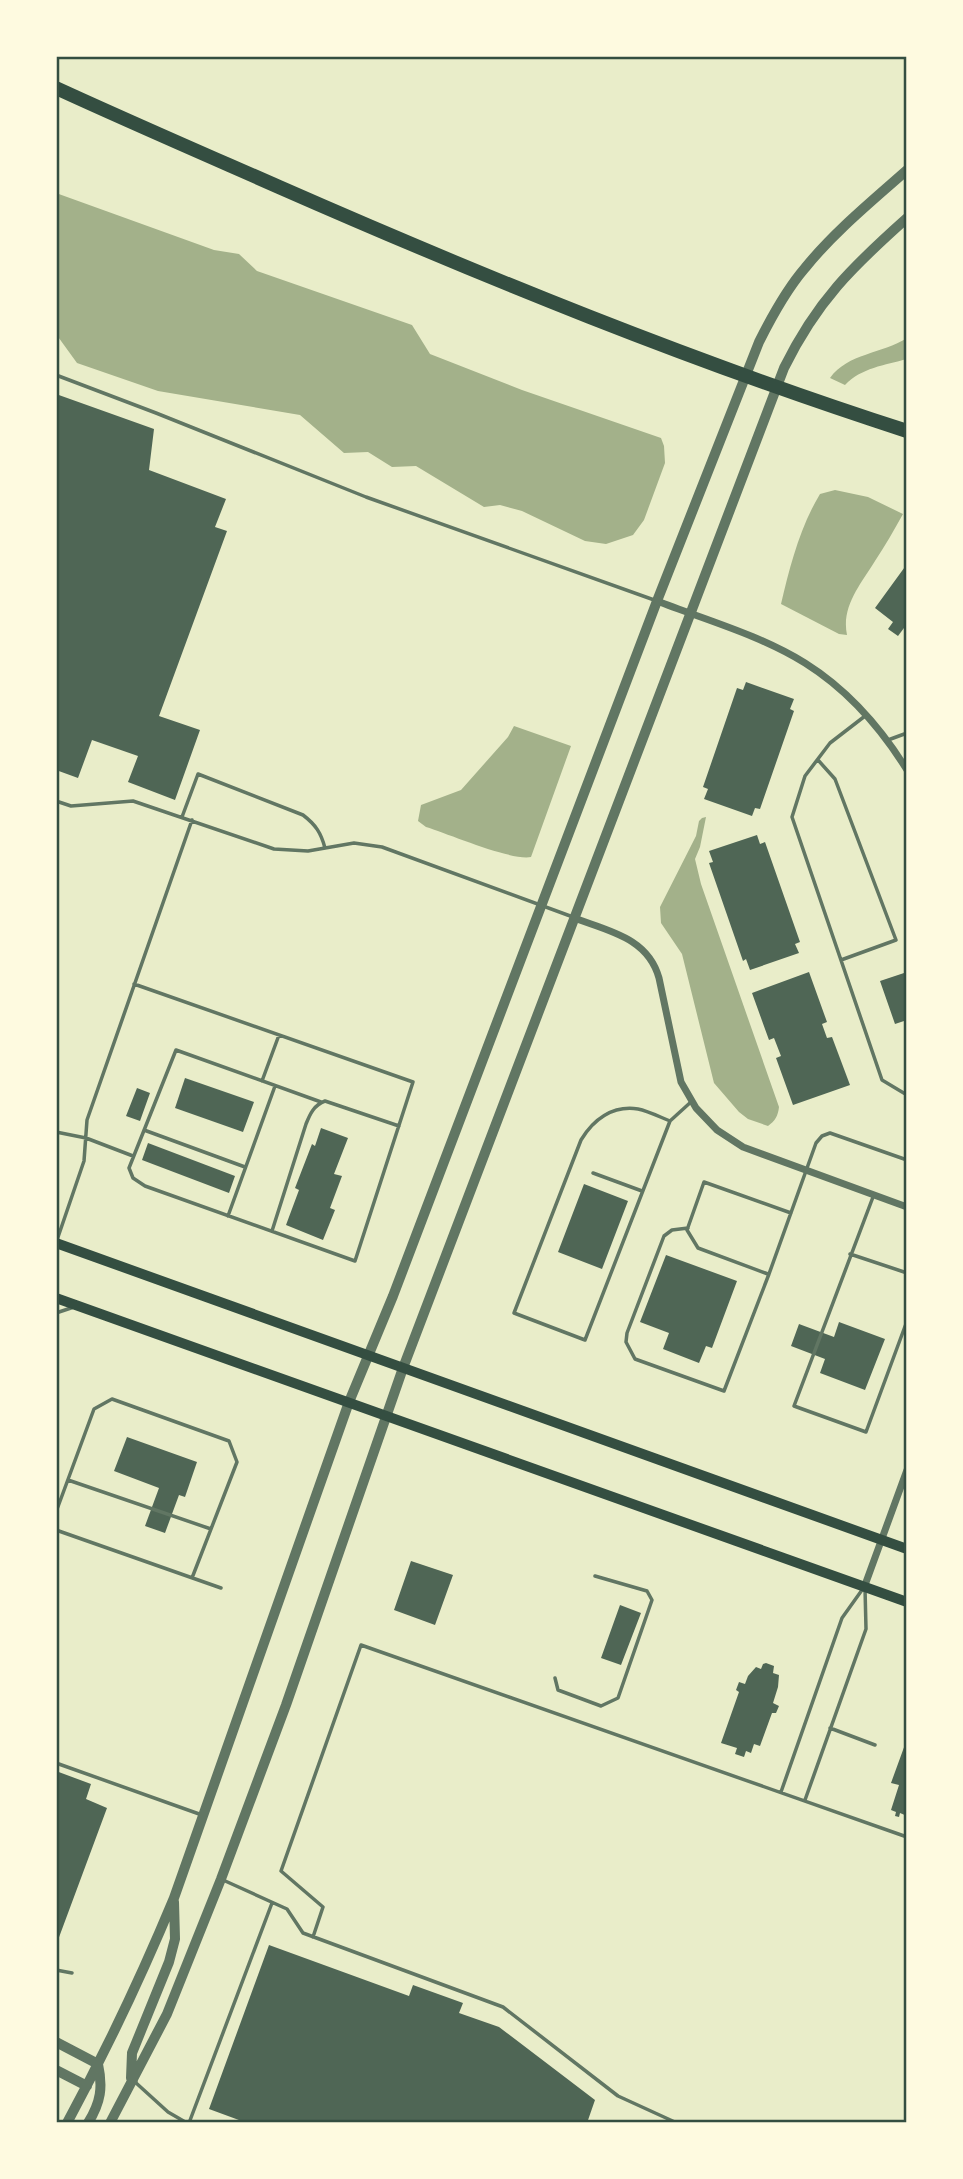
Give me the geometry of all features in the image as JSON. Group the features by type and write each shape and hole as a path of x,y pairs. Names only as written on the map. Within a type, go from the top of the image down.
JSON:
{"highway":[{"path":"56,88 365,225 497,280 722,366 907,431"}],"main road":[{"path":"56,1243 907,1549"},
{"path":"56,1298 907,1602"}],"street":[{"path":"67,2123 144,1971 174,1898 349,1402 469,1099 758,342 771,317 804,269 907,170"},
{"path":"110,2123 167,2014 221,1880 286,1705 403,1368 784,368 797,341 822,303 846,274 907,218"},
{"path":"657,601 765,642 805,663 852,699 888,740 907,770"},
{"path":"575,918 626,937 648,954 655,965 681,1082 695,1108 717,1130 743,1147 907,1207"},
{"path":"865,1585 907,1471"},
{"path":"133,2080 132,2053 169,1962 175,1939 174,1898"},
{"path":"56,2042 98,2064 102,2080 101,2096 88,2123"},
{"path":"56,2070 87,2086"}],"lane":[{"path":"56,375 366,497 657,601"},
{"path":"866,715 830,743 805,776 792,817 882,1080 907,1095"},
{"path":"888,740 907,733"},
{"path":"818,760 835,779 896,940 841,960"},
{"path":"182,817 198,774 303,815 315,824 325,848"},
{"path":"56,801 71,806 133,801 274,849 309,851 354,844 382,847 575,918"},
{"path":"56,1243 85,1161 87,1120 192,820"},
{"path":"134,984 413,1082 399,1126 355,1261 145,1186 133,1178 128,1168 176,1050 321,1102 325,1101 399,1126"},
{"path":"262,1081 279,1035"},
{"path":"228,1216 275,1086"},
{"path":"670,1121 637,1109 616,1110 602,1115 589,1126 580,1140 514,1313 585,1340 670,1121 692,1101"},
{"path":"272,1231 306,1124 312,1111 321,1102"},
{"path":"144,1130 245,1167"},
{"path":"56,1132 86,1138 133,1156"},
{"path":"688,1228 672,1230 664,1237 627,1333 626,1342 635,1359 724,1391 816,1143 822,1136 830,1133 907,1160"},
{"path":"593,1173 642,1191"},
{"path":"769,1274 698,1248 687,1230 704,1182 791,1213"},
{"path":"873,1195 794,1406 866,1432 907,1321"},
{"path":"850,1254 907,1273"},
{"path":"56,1313 78,1306"},
{"path":"56,1512 94,1409 112,1399 229,1441 237,1462 192,1578"},
{"path":"68,1480 211,1529"},
{"path":"56,1530 221,1588"},
{"path":"555,1678 558,1690 601,1706 618,1698 652,1600 647,1591 595,1576"},
{"path":"805,1800 866,1629 865,1585"},
{"path":"781,1792 842,1618 865,1585"},
{"path":"313,1937 323,1907 281,1871 361,1645 907,1837"},
{"path":"830,1728 876,1745"},
{"path":"56,1763 203,1815"},
{"path":"221,1880 287,1909 303,1933 503,2007 618,2096 677,2123"},
{"path":"133,2080 168,2112 188,2123 272,1903"},
{"path":"56,1970 72,1973"}],"shaded area":[{"path":"56,193 214,250 239,254 257,271 412,325 430,354 522,390 661,438 665,463 644,520 633,535 606,544 585,541 522,511 500,505 484,507 416,466 392,467 368,452 344,453 300,415 158,391 77,363 56,334"},
{"path":"907,338 907,359 866,371 845,385 830,378 846,363"},
{"path":"835,490 868,497 903,514 858,587 847,614 847,635 839,634 781,604 792,561 807,520 820,494"},
{"path":"514,726 571,746 531,857 495,851 426,827 418,821 421,805 461,790 508,737"},
{"path":"706,817 695,859 701,884 779,1107 776,1118 768,1126 748,1119 739,1112 714,1083 682,954 661,923 660,907 696,836 699,821"}],"building":[{"path":"56,394 154,429 149,470 226,499 215,527 227,531 159,716 200,730 175,800 128,782 138,756 92,740 78,778 56,770"},
{"path":"907,564 907,630 904,628 898,636 888,629 893,622 875,608"},
{"path":"746,682 794,699 790,709 794,711 760,809 755,808 752,816 704,799 708,789 703,787 737,688 743,690"},
{"path":"757,835 760,844 765,842 800,942 795,944 799,953 750,970 746,959 743,961 709,863 713,862 709,851"},
{"path":"809,972 827,1022 822,1024 827,1038 832,1037 850,1085 793,1105 776,1058 781,1056 774,1038 769,1040 752,993"},
{"path":"907,972 907,1020 895,1024 880,981"},
{"path":"185,1078 254,1102 243,1132 175,1108"},
{"path":"137,1088 150,1093 140,1121 126,1116"},
{"path":"321,1128 348,1138 334,1174 342,1176 330,1208 335,1210 323,1240 286,1225 299,1190 295,1188"},
{"path":"148,1143 235,1176 229,1193 142,1160"},
{"path":"584,1184 628,1201 602,1269 558,1252"},
{"path":"666,1255 737,1281 712,1348 706,1346 699,1363 663,1349 669,1333 640,1322"},
{"path":"839,1322 885,1339 865,1390 820,1373 825,1359 791,1346 799,1324 834,1337"},
{"path":"127,1437 197,1462 185,1497 179,1495 165,1533 145,1526 159,1488 114,1471"},
{"path":"411,1561 453,1575 435,1625 394,1610"},
{"path":"620,1605 641,1613 621,1665 601,1658"},
{"path":"766,1663 774,1666 773,1673 779,1675 773,1703 779,1706 776,1713 772,1713 760,1746 754,1744 751,1753 746,1751 744,1757 735,1754 737,1748 721,1743 739,1692 736,1690 739,1682 745,1684 756,1667 761,1669"},
{"path":"907,1739 907,1816 900,1813 899,1817 891,1810 899,1785 891,1783"},
{"path":"56,1771 91,1784 86,1799 107,1808 58,1940 56,1939"},
{"path":"269,1945 409,1996 413,1985 463,2003 459,2013 499,2027 595,2100 587,2123 247,2123 209,2109"}]}
